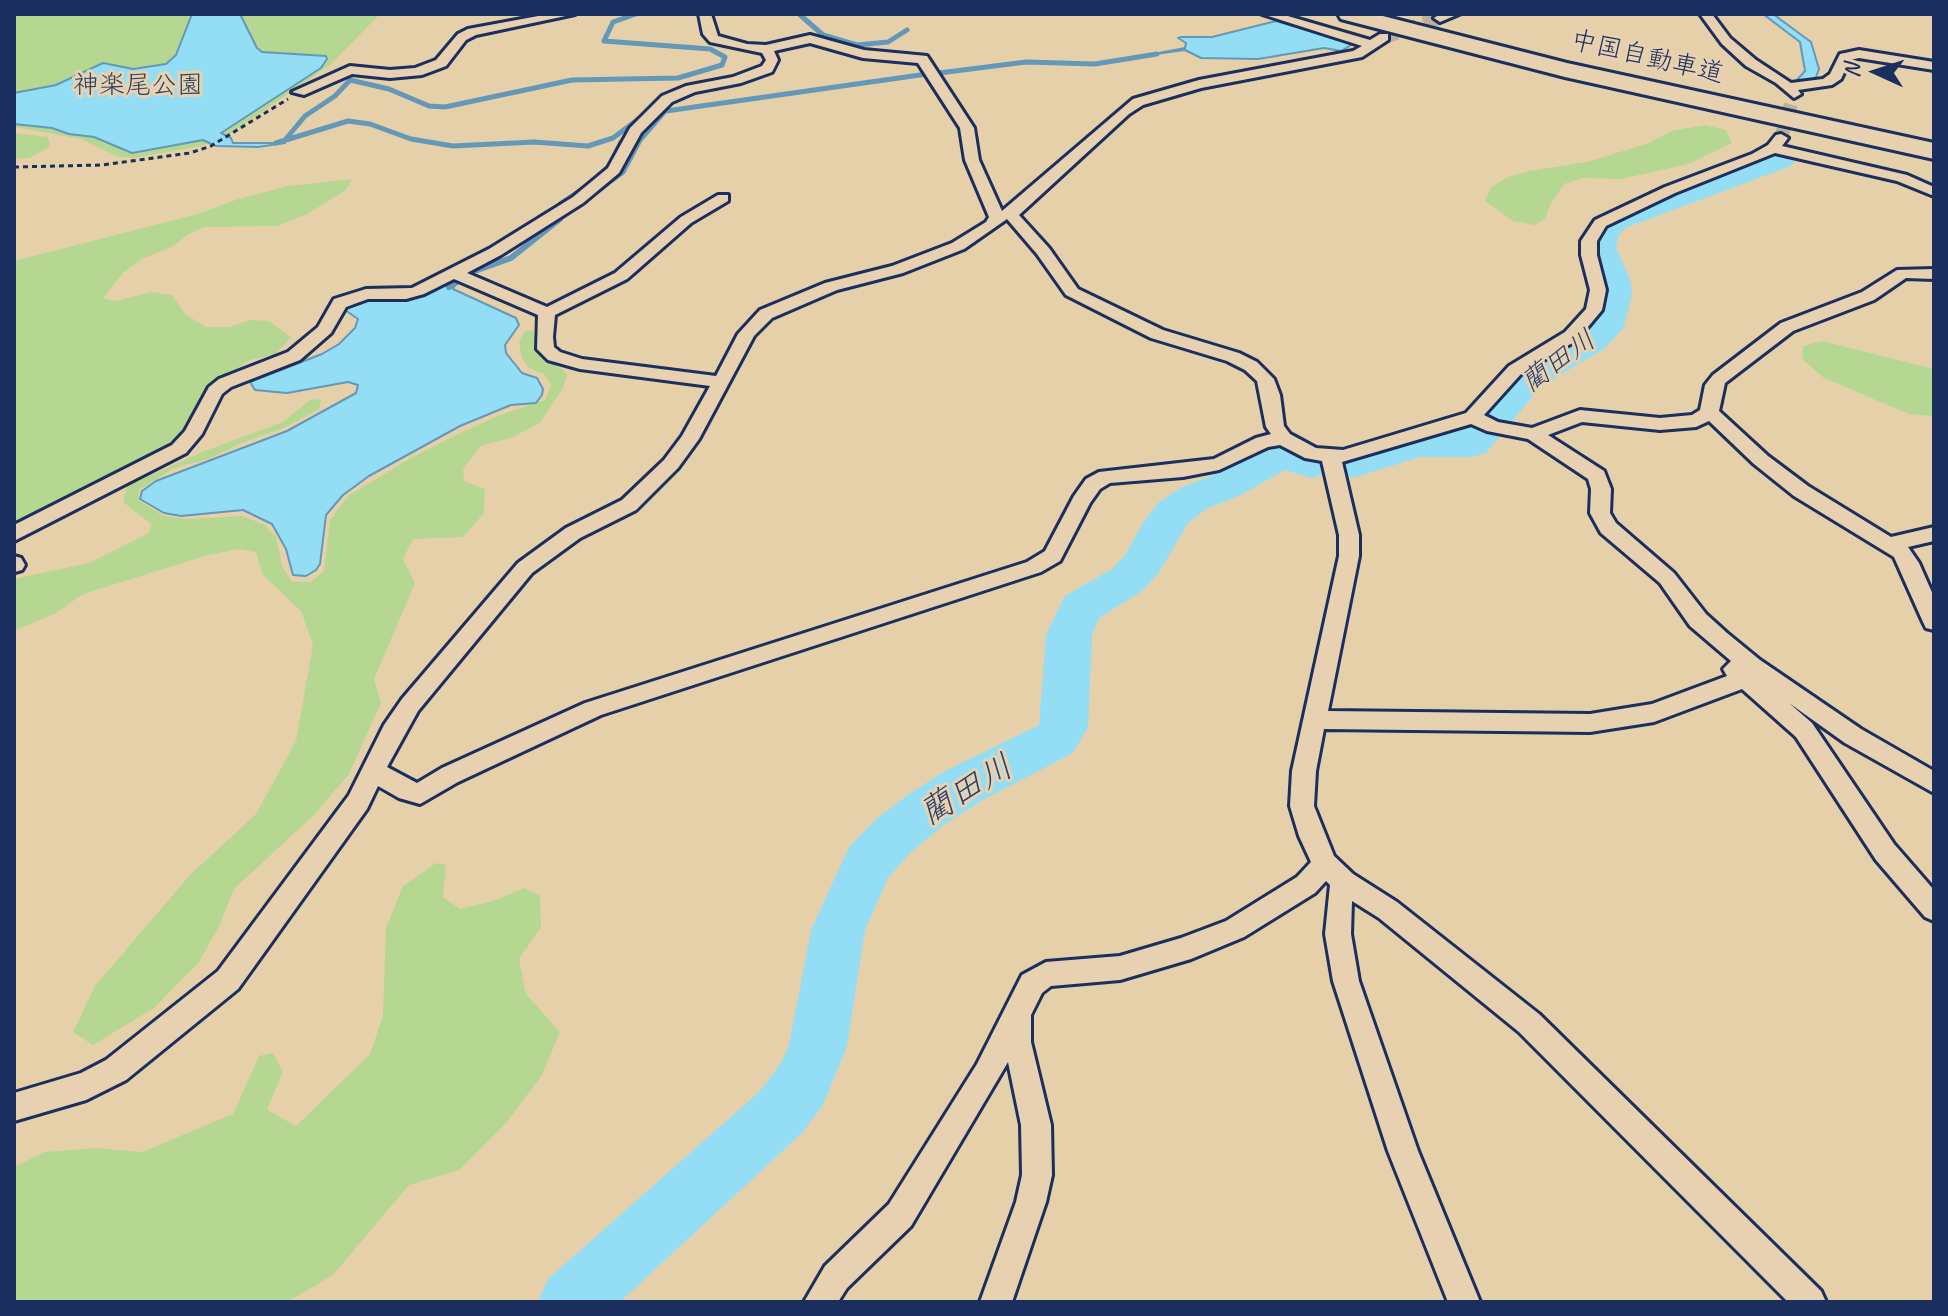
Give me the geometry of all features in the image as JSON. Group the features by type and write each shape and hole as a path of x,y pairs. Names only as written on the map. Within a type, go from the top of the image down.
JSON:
{"highway":[{"name":"中国自動車道","path":"1349,14 1620,83 1934,151"},
{"name":"中国自動車道","path":"1380,32 1582,64 1934,140"}],"street":[{"path":"299,92 350,70 390,74 417,72 441,63 462,37 472,32 569,14"},
{"path":"705,14 709,34 714,39 747,48 767,49 792,41 819,40 849,52 913,57 928,64 967,128 978,179 1003,216 1043,251 1072,292 1157,334 1233,357 1251,366 1265,379 1271,395 1275,427 1283,438 1312,454 1344,456 1482,422 1533,434 1586,466 1597,476 1601,489 1600,513 1608,528 1667,578 1743,679 1804,730 1885,852 1934,909"},
{"path":"1268,14 1380,32"},
{"path":"1440,18 1453,14"},
{"path":"1706,14 1740,54 1793,91 1827,82 1836,76 1845,57 1859,54 1934,66"},
{"path":"14,1107 86,1086 116,1070 228,980 247,957 289,892 358,802 392,732 410,705 525,568 573,533 629,505 643,494 690,439 747,334 766,314 831,286 924,261 958,246 992,225 1138,102 1199,84 1341,58 1380,32"},
{"path":"14,534 179,449 193,434 215,391 225,383 294,356 325,329 340,303 366,294 406,294 508,244 605,179 619,162 635,131 667,99 691,89 736,80 767,69 772,60 767,49"},
{"path":"1482,422 1515,370 1571,336 1594,310 1598,290 1589,255 1589,241 1600,223 1777,143 1902,178 1934,192"},
{"path":"454,273 547,313 621,276 686,220 723,198"},
{"path":"1533,434 1580,416 1680,425 1696,421 1709,413 1714,385 1719,379 1787,327 1851,304 1903,273 1934,274"},
{"path":"547,313 544,337 546,349 554,356 580,364 722,382"},
{"path":"1709,413 1801,491 1835,514 1891,544 1909,563 1934,622"},
{"path":"373,775 387,777 407,791 420,794 450,775 593,709 1034,567 1053,556 1081,501 1093,484 1106,477 1183,471 1219,464 1263,442 1283,438"},
{"path":"1331,457 1349,535 1349,556 1304,771 1302,806 1311,836 1334,873 1339,902 1338,934 1346,981 1403,1151 1464,1302"},
{"path":"1891,544 1934,534"},
{"path":"1698,620 1752,666 1853,736 1934,783"},
{"path":"1317,718 1337,722 1590,723 1654,713 1743,679"},
{"path":"820,1302 836,1277 900,1215 987,1074 1032,984 1046,974 1120,968 1182,950 1235,929 1306,885 1334,873"},
{"path":"1334,873 1388,910 1529,1023 1810,1302"},
{"path":"996,1302 1031,1202 1037,1175 1036,1125 1017,1042 1020,1010"}],"path":[{"path":"14,167 102,165 190,153 211,146 299,92"}],"green space":[{"name":"神楽尾公園","path":"14,14 380,14 331,64 233,132 202,146 133,158 119,157 81,139 14,127"},
{"path":"1705,125 1726,130 1732,143 1688,164 1621,179 1584,178 1564,184 1545,219 1535,225 1513,221 1485,201 1491,187 1508,177 1587,162 1649,143 1671,131"},
{"path":"14,133 48,137 50,147 29,158 14,159"},
{"path":"352,179 346,190 307,214 277,226 204,227 173,246 142,259 124,272 103,298 115,301 152,292 172,295 185,314 206,327 229,327 250,320 269,321 291,337 275,355 250,360 200,396 194,413 177,436 151,458 14,524 14,261 198,214 238,199 288,186"},
{"path":"525,331 533,331 537,350 567,374 563,388 540,423 513,437 480,446 463,470 464,481 485,489 484,513 463,537 413,539 403,559 415,583 374,679 381,703 349,774 315,814 234,889 220,924 199,962 154,1008 93,1045 73,1032 95,986 190,875 256,814 296,741 313,645 301,611 262,574 256,552 238,549 205,556 83,594 56,613 14,631 14,579 89,563 149,533 151,524 123,502 127,486 202,452 283,422 311,399 321,400 319,409 284,428 208,459 174,468 139,490 138,500 164,516 186,519 243,516 265,525 276,537 282,566 292,582 311,582 324,571 330,520 348,496 458,434 500,415 545,400 551,385 544,374 528,368 522,358 519,342"},
{"path":"1822,341 1930,368 1934,371 1934,416 1909,414 1824,378 1802,359 1803,346"},
{"path":"436,863 446,865 443,897 460,909 493,901 524,888 540,896 541,927 519,959 526,994 560,1032 542,1075 506,1123 459,1170 409,1185 333,1275 287,1302 14,1302 14,1167 45,1152 96,1148 142,1152 233,1114 259,1056 273,1053 283,1072 267,1110 296,1126 370,1054 383,1016 386,928 403,886"}],"water":[{"path":"192,14 240,14 262,52 326,56 321,68 221,133 231,138 233,143 285,143 258,147 216,146 203,140 132,153 94,137 14,124 14,93 56,85 103,63 133,69 166,64 176,55"},
{"path":"1763,14 1773,14 1811,42 1819,69 1813,85 1796,81 1805,71 1800,42"},
{"path":"1276,21 1353,44 1341,51 1324,48 1258,59 1201,58 1185,50 1148,55 1185,48 1186,43 1178,38 1181,37 1212,37"},
{"path":"452,281 456,283 453,289 516,318 519,325 505,345 506,353 522,373 537,378 543,389 542,395 536,403 511,405 460,426 369,476 343,495 326,515 320,564 316,570 306,576 293,575 286,549 272,524 243,510 181,516 164,513 140,499 142,491 156,481 287,431 356,393 358,385 348,382 287,393 255,390 250,382 322,354 339,344 355,328 358,319 345,310 348,307 367,299 407,301"}],"waterway":[{"path":"285,140 305,116 335,96 350,80 389,89 429,106 445,107 572,80 678,78 722,65 725,57 710,49 604,41 613,22 636,14"},
{"path":"799,14 823,35 857,45 888,42 907,30"},
{"path":"939,73 1026,62 1095,64 1157,54"},
{"path":"665,111 927,74"},
{"path":"276,143 348,121 370,124 411,139 453,146 534,142 588,146 613,138 645,114 665,111"},
{"path":"579,205 623,172 640,140 665,111"},
{"path":"595,179 610,165 621,142"},
{"name":"藺田川","path":"1342,465 1356,464 1417,444 1472,444 1528,378 1591,341 1605,329 1615,295 1614,282 1600,247 1603,233 1614,221 1780,160"},
{"path":"560,204 585,187"},
{"path":"557,221 564,215"},
{"path":"449,287 472,272 511,258 560,219"},
{"name":"藺田川","path":"571,1302 781,1112 802,1084 818,1046 838,930 868,863 893,836 927,809 963,786 1056,739 1064,727 1069,635 1081,608 1127,580 1143,563 1157,534 1173,513 1194,498 1285,456 1312,465"}],"tunnel":[{"path":"1384,37 1440,18"},
{"path":"1781,138 1794,94"}]}
